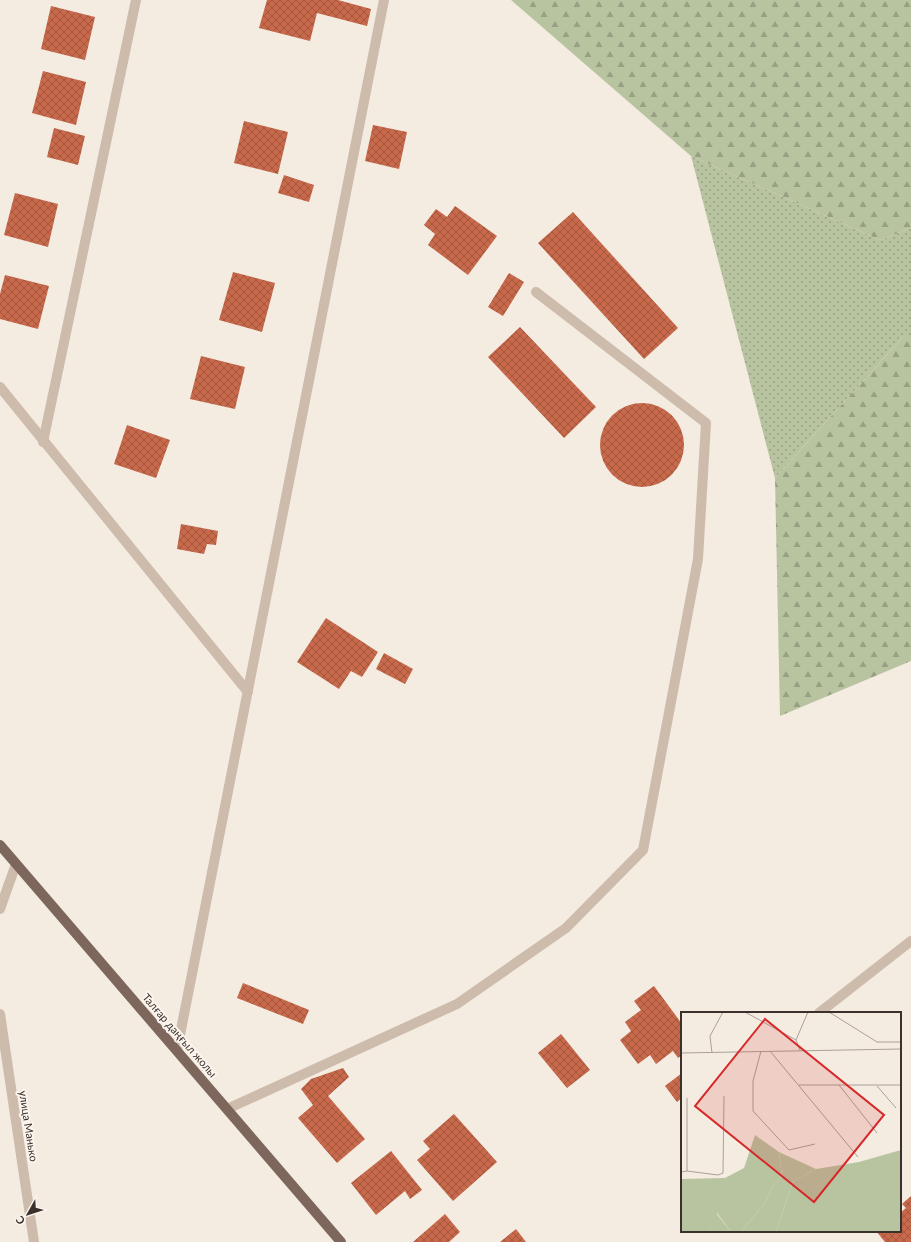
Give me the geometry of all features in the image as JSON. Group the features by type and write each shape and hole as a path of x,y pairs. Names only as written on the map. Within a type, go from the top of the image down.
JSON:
{"main road":[{"name":"Талғар даңғыл жолы","path":"0,845 341,1242"}],"street":[{"path":"44,442 136,0"},
{"path":"177,1050 384,0"},
{"path":"227,1108 457,1004 566,928 644,850 698,559 706,423 536,292"},
{"path":"0,388 248,692"},
{"path":"0,909 16,864"},
{"path":"820,1012 911,941"},
{"name":"улица Манько","path":"0,1014 34,1242"}],"green space":[{"path":"511,0 911,0 911,228 880,240 691,156"},
{"path":"691,156 880,240 911,228 911,337 903,337 775,478"},
{"path":"903,337 911,337 911,661 780,716 775,478"}],"building":[{"path":"267,0 338,0 371,9 367,26 317,13 310,41 259,28"},
{"path":"51,6 95,17 85,60 41,49"},
{"path":"43,71 86,82 76,125 32,113"},
{"path":"244,121 288,132 278,174 234,163"},
{"path":"373,125 407,132 399,169 365,161"},
{"path":"54,128 85,136 78,165 47,157"},
{"path":"284,175 314,185 309,202 278,193"},
{"path":"15,193 58,204 48,247 4,235"},
{"path":"455,206 497,236 468,275 428,245 435,234 424,225 436,209 447,217"},
{"path":"573,212 678,328 644,359 538,243"},
{"path":"233,272 275,283 262,332 219,320"},
{"path":"509,273 524,282 503,316 488,307"},
{"path":"5,275 49,286 38,329 0,319 0,294"},
{"path":"520,327 596,407 564,438 488,357"},
{"path":"201,356 245,367 235,409 190,399"},
{"path":"634,403 650,403 666,410 677,421 684,437 684,453 681,461 672,475 666,480 650,487 634,487 618,480 607,469 600,453 600,437 607,421 618,410"},
{"path":"127,425 170,440 156,478 114,464"},
{"path":"181,524 218,531 216,545 207,544 204,554 177,549"},
{"path":"326,618 378,652 362,677 351,671 339,689 297,662"},
{"path":"384,653 413,669 405,684 376,669"},
{"path":"243,983 309,1010 303,1024 237,998"},
{"path":"654,986 681,1023 681,1056 678,1058 673,1051 656,1064 650,1055 638,1064 620,1040 631,1031 625,1022 641,1010 634,1001"},
{"path":"561,1034 590,1070 567,1088 538,1053"},
{"path":"343,1068 349,1077 328,1096 365,1139 337,1163 298,1118 313,1105 301,1089 311,1079"},
{"path":"681,1074 681,1099 677,1102 665,1086"},
{"path":"454,1114 497,1162 453,1201 417,1160 430,1149 423,1141"},
{"path":"391,1151 422,1190 410,1199 405,1191 376,1215 351,1183"},
{"path":"911,1196 911,1242 885,1242 877,1232 901,1232 901,1212 906,1208 902,1204"},
{"path":"445,1214 460,1232 449,1242 413,1242"},
{"path":"516,1229 526,1242 500,1242"}]}
